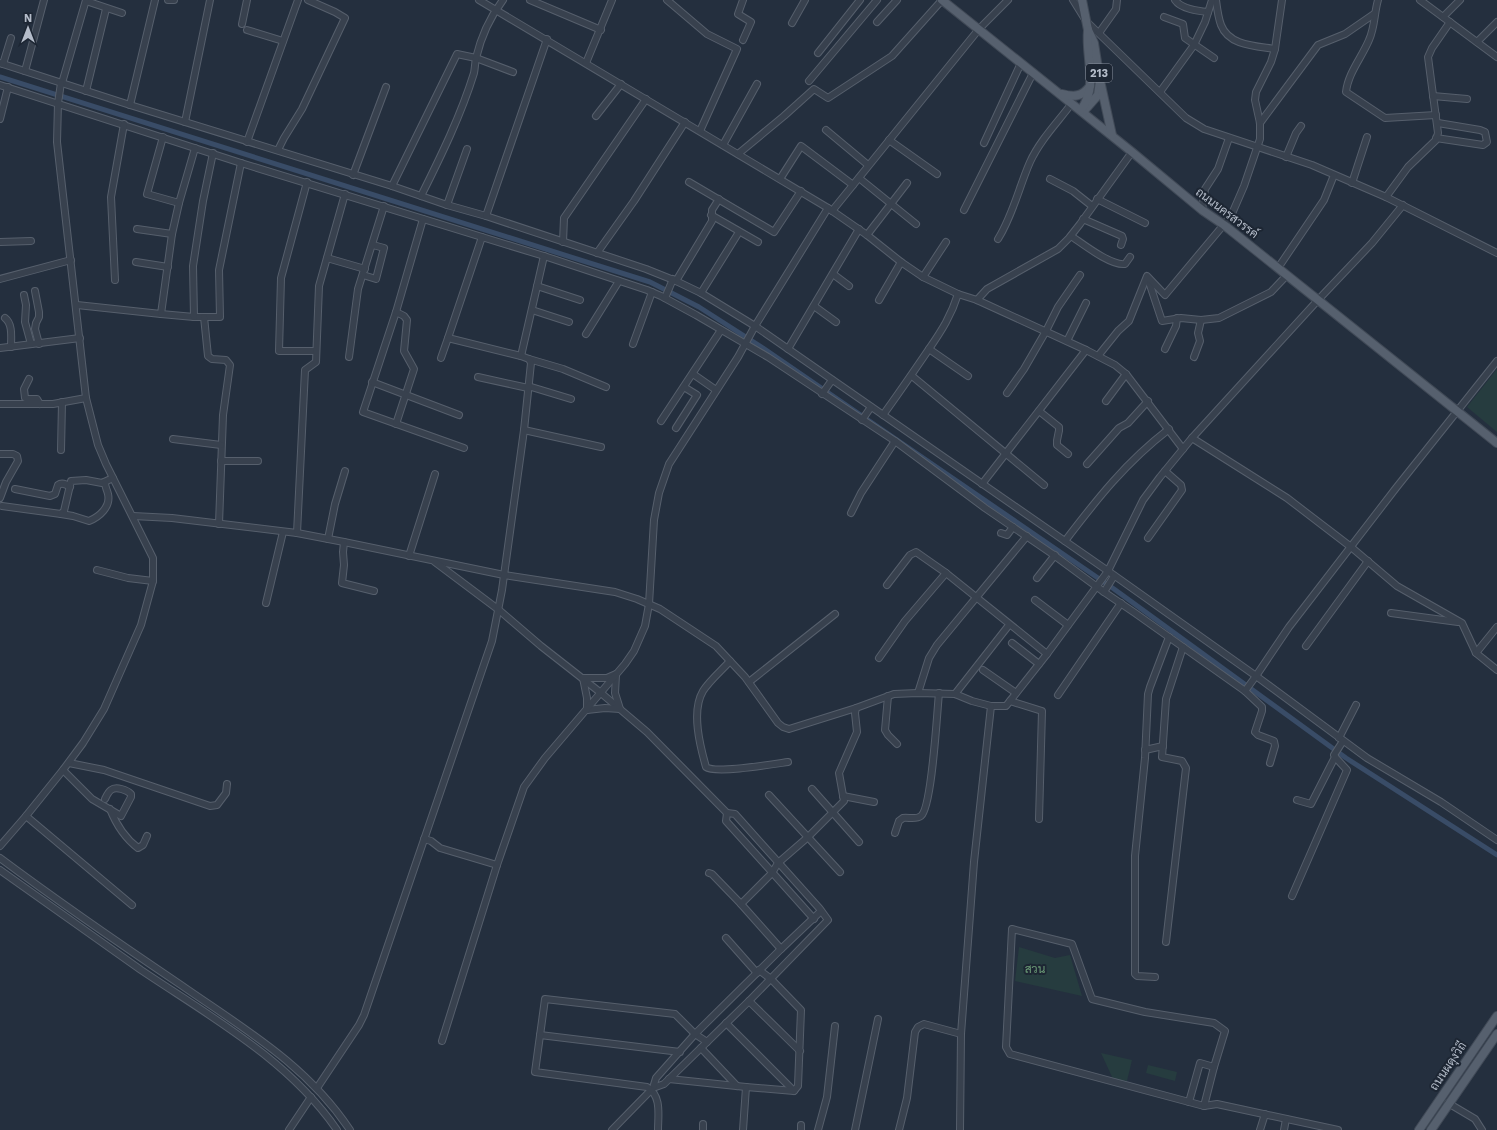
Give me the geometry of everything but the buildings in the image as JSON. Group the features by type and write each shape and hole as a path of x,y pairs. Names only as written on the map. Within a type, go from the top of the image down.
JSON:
{"main road":[{"name":"ถนนนครสวรรค์","path":"942,0 1112,135 1202,210 1224,225 1497,443"},
{"name":"213","path":"1082,0 1088,30 1094,43 1100,81 1098,95 1082,111"},
{"name":"213","path":"1082,111 1091,89 1086,44 1088,30"},
{"path":"1100,81 1112,135"},
{"path":"1059,93 1080,96 1090,87 1091,83"},
{"name":"ถนนผดุงวิถี","path":"1419,1130 1497,1016"},
{"name":"ถนนผดุงวิถี","path":"1430,1130 1497,1034"}],"street":[{"path":"24,71 44,1 37,0"},
{"path":"130,105 155,0"},
{"path":"168,0 174,0"},
{"path":"185,122 210,0"},
{"path":"242,24 248,0"},
{"path":"248,142 298,0"},
{"path":"278,150 302,108 345,18 308,0"},
{"path":"479,0 830,209 923,277 958,294 977,300 1046,331 1115,365 1126,374 1184,449"},
{"path":"421,196 447,143 474,72 476,58 485,31 496,9 503,0"},
{"path":"530,0 601,30"},
{"path":"586,63 601,30 612,0"},
{"path":"667,0 707,34 737,49 700,131"},
{"path":"743,0 738,14 751,22 743,40"},
{"path":"792,23 805,0"},
{"path":"818,53 860,0"},
{"path":"809,81 877,0"},
{"path":"877,22 897,0"},
{"path":"738,154 814,89 828,98 892,56 942,0"},
{"path":"442,1041 497,865 524,787 545,758 617,674 634,651 645,626 649,604 654,520 663,480 669,464 830,209 859,178 979,29 1008,0"},
{"path":"1072,0 1086,21 1099,34 1186,118 1204,129 1257,148 1312,165 1403,205 1497,253"},
{"path":"1099,34 1116,9 1117,0"},
{"path":"1176,0 1177,3 1183,6 1208,12"},
{"path":"1160,92 1194,45 1212,0"},
{"path":"1216,0 1220,24 1225,34 1234,41 1275,50"},
{"path":"1147,276 1165,295 1231,216 1260,139 1260,123 1254,100 1256,92 1271,62 1275,50 1282,0"},
{"path":"1378,0 1374,14 1375,23 1370,40 1347,83 1346,92 1385,118 1436,115"},
{"path":"1420,0 1497,57"},
{"path":"1443,17 1460,0"},
{"path":"0,846 69,763 104,709 141,625 153,581 153,558 98,445 86,398 77,305 57,142 58,103 62,83 86,1 106,9 122,13"},
{"path":"86,91 106,9"},
{"path":"1260,123 1318,45 1345,34 1374,14"},
{"path":"1164,17 1183,24 1184,38 1214,58"},
{"path":"1386,197 1408,167 1436,138 1438,133 1438,123 1428,57 1432,48 1450,22"},
{"path":"1476,42 1497,22"},
{"path":"247,30 283,41"},
{"path":"11,38 1,63 130,105 486,216 646,269 675,280 701,293 754,329 788,349 831,381 870,408 883,415 1108,571 1341,741 1441,802 1497,840"},
{"path":"486,216 546,39"},
{"path":"392,186 457,54 476,58 513,72"},
{"path":"984,143 1021,63"},
{"path":"964,210 1034,73"},
{"path":"596,116 621,84"},
{"path":"723,145 757,84"},
{"path":"0,85 195,148 544,256 652,292 665,298 721,330 747,342 863,419 984,508 1055,555 1096,587 1246,690 1262,707 1255,732 1258,735 1274,741 1275,746 1270,763"},
{"path":"0,119 8,87"},
{"path":"353,175 386,87"},
{"path":"1433,96 1467,99"},
{"path":"563,242 564,218 646,99"},
{"path":"998,239 1008,219 1031,161 1042,143 1072,103"},
{"path":"598,253 634,201 685,122"},
{"path":"1436,138 1481,144 1486,144 1487,142 1485,132 1480,130 1438,123"},
{"path":"115,280 111,197 124,124"},
{"path":"1286,157 1296,133 1301,126"},
{"path":"826,130 868,165"},
{"path":"163,137 147,194 178,203"},
{"path":"1352,182 1367,137"},
{"path":"1202,210 1205,189 1218,169 1229,138"},
{"path":"889,140 937,174"},
{"path":"780,179 801,146 853,185"},
{"path":"161,314 172,234 178,203 195,148"},
{"path":"447,205 467,149"},
{"path":"977,300 987,290 1058,249 1070,237 1132,152"},
{"path":"194,317 193,266 212,153"},
{"path":"77,305 194,317 220,316 219,270 241,162"},
{"path":"1278,268 1324,200 1334,175"},
{"path":"859,178 916,224"},
{"path":"1050,180 1073,191 1092,206"},
{"path":"306,182 281,278 279,351 316,351"},
{"path":"689,182 774,232 801,191"},
{"path":"867,235 907,183"},
{"path":"296,533 305,370 316,362 319,286 345,194"},
{"path":"665,298 712,221 712,210 719,199"},
{"path":"1097,199 1145,223"},
{"path":"133,516 172,518 296,533 504,576 612,591 660,609 716,646 749,682 778,723 789,729 856,708 894,694 955,694 972,701 991,706 1006,706 1047,654 1108,571 1143,500 1165,471 1192,438 1372,243 1403,205"},
{"path":"349,357 358,289 384,206"},
{"path":"711,215 758,242"},
{"path":"423,219 396,312 363,412 464,448"},
{"path":"1083,219 1122,236 1123,239 1121,245"},
{"path":"137,229 172,234"},
{"path":"788,349 859,229"},
{"path":"701,293 739,232"},
{"path":"441,358 482,237"},
{"path":"1070,237 1117,263 1125,264 1130,257"},
{"path":"1070,237 1101,259"},
{"path":"0,242 31,241"},
{"path":"923,277 946,242"},
{"path":"363,275 376,279 384,248 373,245"},
{"path":"520,356 544,256"},
{"path":"327,258 365,269"},
{"path":"0,278 71,260"},
{"path":"136,262 168,267"},
{"path":"879,300 901,262"},
{"path":"833,274 849,286"},
{"path":"1007,393 1024,369 1058,307 1080,275"},
{"path":"1147,276 1162,321 1177,318 1201,320 1219,318 1271,292 1287,275"},
{"path":"1098,356 1118,331 1130,321 1147,276"},
{"path":"586,334 619,281"},
{"path":"537,286 580,300"},
{"path":"35,291 39,312 36,326 38,344"},
{"path":"633,344 652,292"},
{"path":"883,415 912,376 952,312 958,294"},
{"path":"24,295 26,305 25,322 31,344"},
{"path":"1067,341 1086,303"},
{"path":"814,306 836,322"},
{"path":"532,310 569,322"},
{"path":"396,312 404,316 407,320 404,352 414,367 414,373 396,424"},
{"path":"204,317 208,356 212,360 226,360 230,365 224,406 221,445 220,524"},
{"path":"5,318 8,320 10,326 11,347"},
{"path":"1165,350 1176,326 1177,318"},
{"path":"1194,357 1200,341 1198,334 1201,320"},
{"path":"661,421 721,330"},
{"path":"0,348 80,338"},
{"path":"448,338 520,356 563,369 606,387"},
{"path":"929,349 968,376"},
{"path":"982,484 1086,350"},
{"path":"317,1088 359,1026 364,1015 428,840 492,641 499,610 524,430 531,363 529,359"},
{"path":"1246,690 1289,627 1396,488 1497,361"},
{"path":"693,374 716,390"},
{"path":"1106,401 1126,374"},
{"path":"912,376 1044,485"},
{"path":"478,377 528,387 572,399"},
{"path":"30,379 24,389 24,396 26,399 38,400 40,404"},
{"path":"822,393 831,381"},
{"path":"372,382 459,415"},
{"path":"676,428 697,395 684,387"},
{"path":"0,404 40,404 86,398"},
{"path":"1087,464 1119,428 1128,422 1148,401"},
{"path":"61,450 62,402"},
{"path":"863,419 870,408"},
{"path":"1039,411 1059,427 1060,430 1057,436 1057,445 1068,454"},
{"path":"1065,541 1114,478 1137,455 1169,429"},
{"path":"524,430 601,447"},
{"path":"1192,438 1286,498 1351,547 1397,586 1462,623 1476,652 1497,670"},
{"path":"173,439 221,445"},
{"path":"851,513 860,493 894,441"},
{"path":"0,454 13,454 17,456 18,461 6,482 0,498"},
{"path":"221,461 258,462"},
{"path":"328,539 335,504 345,471"},
{"path":"1148,538 1182,490 1181,484 1165,471"},
{"path":"409,556 435,474"},
{"path":"61,514 64,511 71,481 86,480 102,483 113,478"},
{"path":"2,506 61,514 89,521 97,518 104,511 108,502 105,482"},
{"path":"15,489 50,496 55,494 58,485 60,484 66,484 70,487"},
{"path":"1001,533 1007,535 1013,527"},
{"path":"266,603 283,532"},
{"path":"918,693 929,658 937,645 1027,536"},
{"path":"344,542 343,585 374,591"},
{"path":"887,585 910,554 916,552 946,572 1009,625 1047,654"},
{"path":"1037,578 1055,555"},
{"path":"434,561 499,610 647,732 727,813 735,814 828,920 771,979 664,1084 652,1088 536,1072 545,999 675,1014 694,1034 706,1042"},
{"path":"1306,646 1368,561"},
{"path":"97,570 128,578 153,581"},
{"path":"879,658 905,621 946,572"},
{"path":"1104,592 1114,576"},
{"path":"1035,600 1068,625"},
{"path":"1058,695 1121,603"},
{"path":"1391,613 1462,623"},
{"path":"749,682 835,614"},
{"path":"955,694 1009,625"},
{"path":"1476,652 1497,628"},
{"path":"1155,977 1137,976 1135,974 1135,856 1150,687 1169,637"},
{"path":"1012,643 1039,664"},
{"path":"1166,942 1186,768 1182,761 1162,757 1166,699 1183,648"},
{"path":"730,661 703,691 696,706 696,716 706,767 709,770 726,769 788,762"},
{"path":"983,670 1016,693"},
{"path":"583,678 607,678 617,674"},
{"path":"617,674 615,689 616,698 620,709"},
{"path":"583,678 587,698 586,710"},
{"path":"895,833 899,821 903,818 920,817 923,814 932,772 939,693"},
{"path":"888,696 885,730 897,744"},
{"path":"1010,701 1042,711 1039,819"},
{"path":"1297,800 1311,804 1341,741 1356,705"},
{"path":"960,1130 961,1034 974,862 991,706"},
{"path":"586,710 605,708 620,709"},
{"path":"741,904 772,873 778,863 808,837 844,801 839,773 857,732 855,713 856,708"},
{"path":"1145,750 1163,746"},
{"path":"1292,896 1347,770 1334,756"},
{"path":"69,763 104,770 210,806 217,805 226,793 227,784"},
{"path":"63,770 92,799 121,816 131,797 131,794 127,791 114,789 111,790 104,799"},
{"path":"812,789 859,842"},
{"path":"769,795 840,872"},
{"path":"843,796 874,802"},
{"path":"110,810 117,824 138,848 143,845 148,836"},
{"path":"727,813 726,821 814,919"},
{"path":"26,816 132,906"},
{"path":"428,840 440,848 497,865"},
{"path":"0,858 273,1049 317,1088 350,1130"},
{"path":"0,870 111,949 261,1052 290,1076 311,1097 338,1130"},
{"path":"709,873 712,874 741,904 781,950"},
{"path":"612,1130 652,1088 656,1078 694,1034 821,911"},
{"path":"1204,1106 1225,1031 1214,1023 1146,1012 1092,1000 1072,944 1012,929 1006,1047 1010,1054 1204,1106 1217,1104 1338,1130"},
{"path":"726,938 758,971 771,979 801,1010 798,1086 794,1091"},
{"path":"749,1001 800,1051"},
{"path":"855,1130 878,1019"},
{"path":"726,1023 794,1091"},
{"path":"899,1130 905,1111 915,1032 918,1027 924,1024 961,1034"},
{"path":"818,1130 827,1097 835,1026"},
{"path":"540,1035 680,1052"},
{"path":"701,1048 736,1086"},
{"path":"1189,1102 1200,1063 1214,1067"},
{"path":"669,1079 794,1091"},
{"path":"743,1130 746,1087"},
{"path":"652,1088 658,1102 658,1130"},
{"path":"289,1130 311,1097"},
{"path":"1448,1103 1475,1119 1482,1130"},
{"path":"1260,1130 1265,1114"},
{"path":"1284,1130 1286,1118"}],"green space":[{"path":"1497,369 1497,432 1467,407"},
{"name":"สวน","path":"1019,947 1055,958 1070,955 1082,996 1015,981"},
{"path":"1101,1053 1132,1060 1127,1081 1113,1079"},
{"path":"1148,1065 1177,1072 1175,1081 1146,1073"}],"waterway":[{"path":"0,77 650,282 699,307 763,348 1114,589 1346,758 1497,855"}]}
